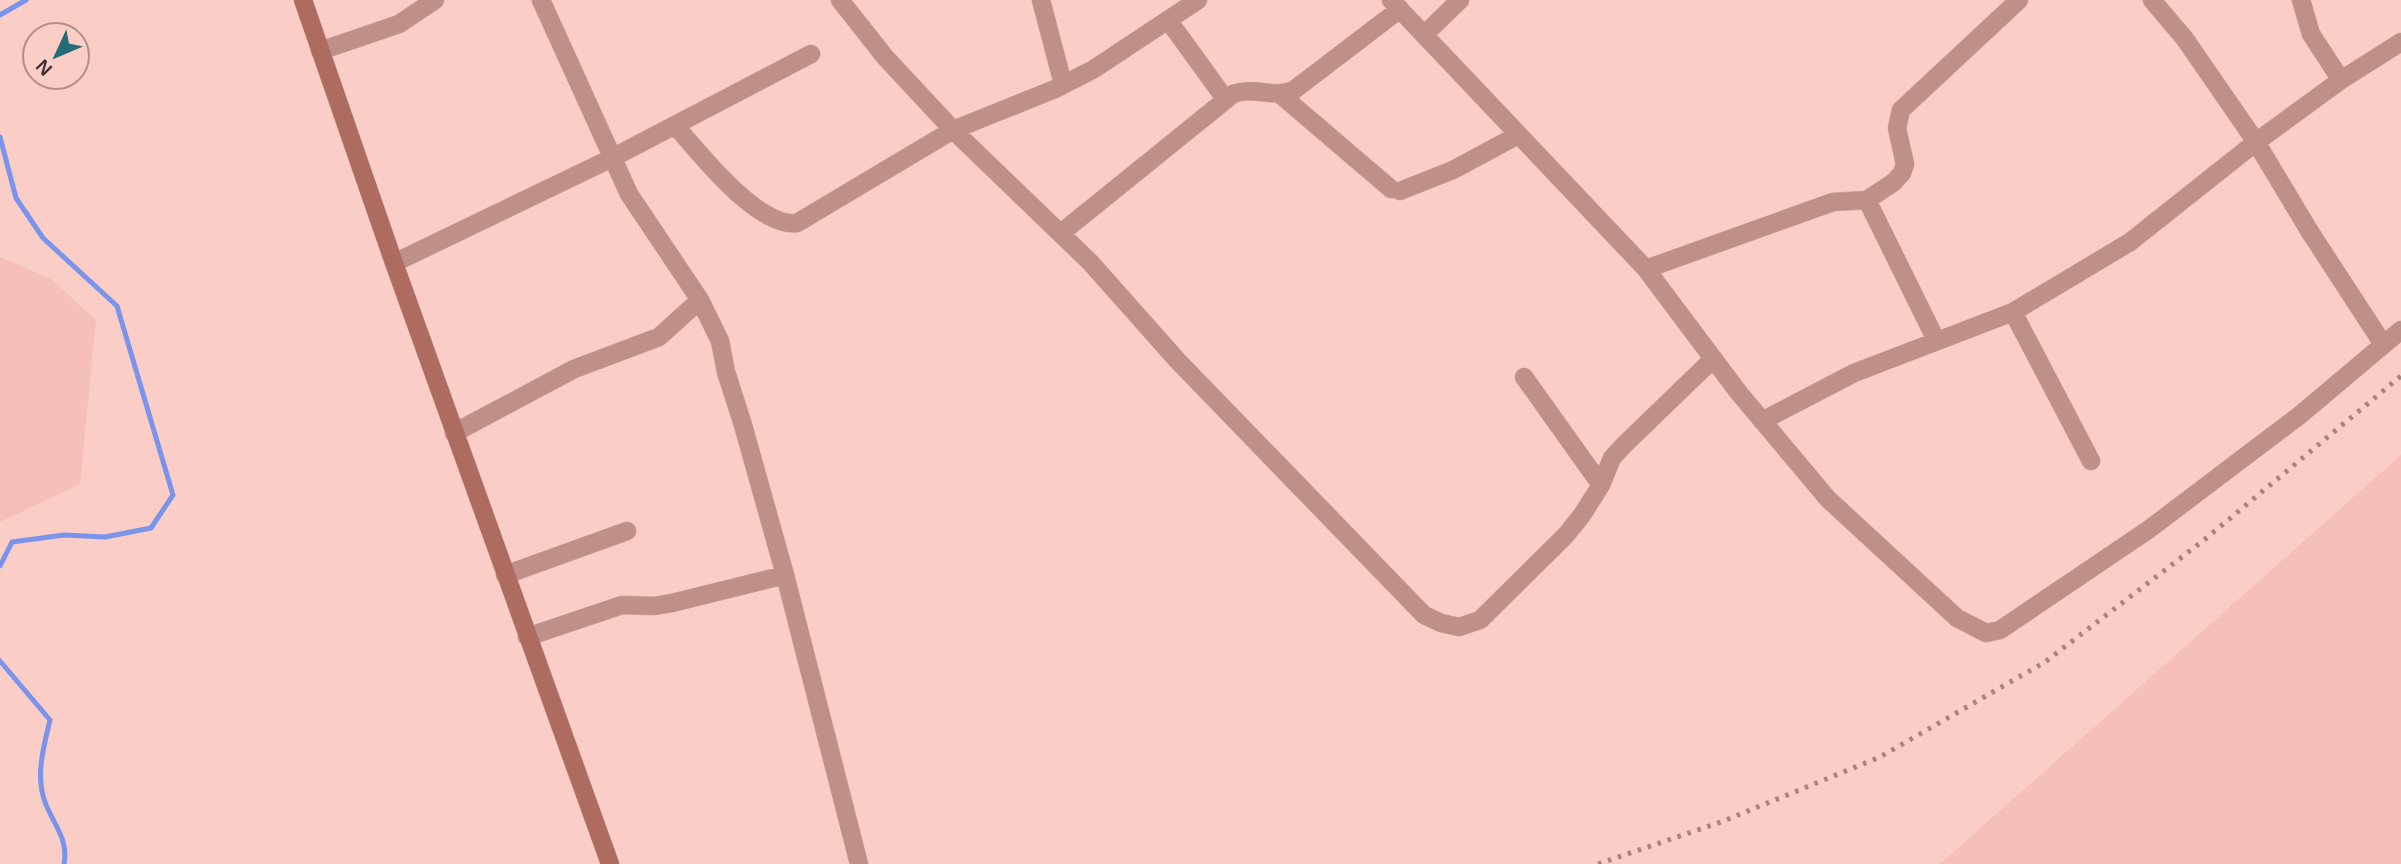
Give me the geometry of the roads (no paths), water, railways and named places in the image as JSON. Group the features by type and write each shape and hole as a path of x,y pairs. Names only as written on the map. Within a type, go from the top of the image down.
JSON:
{"street":[{"path":"303,0 454,433 610,864"},
{"path":"320,51 399,24 435,0"},
{"path":"541,0 635,204 700,300 720,341 726,372 785,575 859,864"},
{"path":"840,0 885,57 953,130 1090,262 1177,360 1424,615 1433,619 1459,627 1479,620 1566,535 1601,485 1612,458 1713,359"},
{"path":"1041,0 1063,84"},
{"path":"674,125 724,181 743,198 774,219 789,224 797,223 953,130 1094,69 1198,0"},
{"path":"1424,34 1460,0"},
{"path":"1646,270 1833,201 1867,200 1894,183 1905,164 1897,128 1902,110 2019,0"},
{"path":"2152,0 2185,39 2256,142 2310,232 2383,344"},
{"path":"2301,0 2311,34 2341,80"},
{"path":"1281,96 1307,81 1396,5 1646,270 1762,421 1828,499 1957,618 1986,633 2000,630 2148,530 2301,415 2401,330"},
{"path":"1168,20 1226,100"},
{"path":"1762,421 1854,373 2013,312 2130,243 2256,142 2341,80 2401,43"},
{"path":"394,263 612,158 811,54"},
{"path":"1061,233 1233,94 1245,90 1281,96 1395,190 1453,170 1518,135"},
{"path":"1867,200 1936,340"},
{"path":"454,433 574,369 659,337 700,300"},
{"path":"2013,312 2091,461"},
{"path":"1524,377 1601,485"},
{"path":"505,575 627,531"},
{"path":"527,637 622,605 654,606 672,603 785,575"}],"waterway":[{"path":"0,15 26,0"},
{"path":"0,137 16,198 43,238 117,306 173,495 151,528 105,537 64,535 12,542 0,566"},
{"path":"0,661 50,720 42,761 42,792 62,839 64,864"}],"railway":[{"path":"1598,864 1721,822 1880,757 2045,662 2204,540 2401,376"}]}
